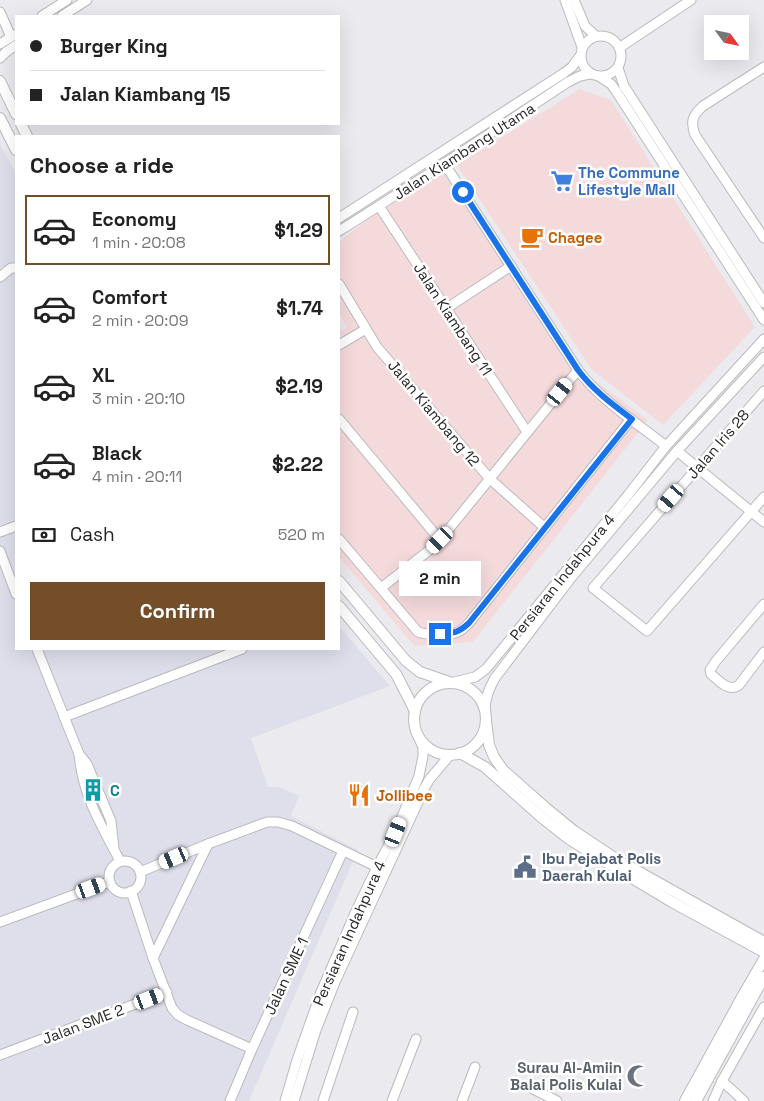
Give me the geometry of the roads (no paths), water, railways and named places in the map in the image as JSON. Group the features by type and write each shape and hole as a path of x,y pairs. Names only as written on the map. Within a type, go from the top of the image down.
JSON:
{"main road":[{"path":"0,80 15,112"},
{"path":"0,118 15,148"},
{"path":"340,582 406,661 420,672 472,690 480,699 485,716 489,745 494,757 503,770 546,808 574,831 616,860 764,942"},
{"path":"340,607 396,674 411,703 419,738 427,747 438,753 455,754 485,767 569,839 672,902 764,952"},
{"path":"414,712 419,700 427,691 438,685 450,683"},
{"path":"455,754 470,748 478,741 484,731 485,716"},
{"path":"686,1101 764,959"},
{"path":"696,1101 764,977"}],"street":[{"path":"44,15 67,0"},
{"path":"64,15 87,0"},
{"path":"565,0 582,52 583,66 590,74 600,77 611,84 764,320"},
{"path":"574,0 586,26 596,36"},
{"path":"619,48 691,0"},
{"path":"0,12 14,35 0,44"},
{"path":"582,52 586,42 596,36 607,37 616,43 621,58 618,68 607,76 600,77"},
{"path":"0,58 15,46"},
{"name":"Jalan Kiambang Utama","path":"340,217 564,73 572,67 582,52"},
{"path":"764,66 703,106 696,112 692,121 695,135 764,238"},
{"path":"618,68 624,86 764,303"},
{"name":"Jalan Kiambang Utama","path":"340,230 412,186 568,82 580,76 590,74"},
{"path":"444,163 578,370 602,396 666,446"},
{"name":"Jalan Kiambang 11","path":"379,206 527,432"},
{"path":"447,308 511,266"},
{"path":"0,277 11,268 15,268"},
{"name":"Jalan Kiambang 12","path":"340,286 378,347 490,479 545,528"},
{"path":"340,344 366,329"},
{"path":"752,352 764,332"},
{"name":"Persiaran Indahpura 4","path":"450,683 475,676 497,657 666,446 764,339"},
{"name":"Persiaran Indahpura 4","path":"485,716 488,691 495,678 571,578 677,451 764,357"},
{"path":"381,588 440,540 578,370"},
{"name":"Jalan Iris 28","path":"751,512 647,631 594,588 764,391"},
{"path":"340,539 418,632 424,634 456,633 469,623 632,419"},
{"path":"340,420 440,540"},
{"path":"677,451 764,522"},
{"path":"751,512 764,497"},
{"path":"0,532 15,526"},
{"path":"0,551 15,591"},
{"path":"764,604 716,661 710,670 711,674 725,686 735,688 764,652"},
{"path":"38,650 79,754 87,764 111,821 114,849 120,861"},
{"path":"64,717 239,650"},
{"name":"Persiaran Indahpura 4","path":"285,1101 321,992 356,911 396,832 419,776 423,748 419,738"},
{"name":"Persiaran Indahpura 4","path":"294,1101 306,1059 335,982 424,789 429,780 455,754"},
{"path":"140,872 208,844 273,821 292,826 377,867"},
{"path":"153,958 208,844"},
{"name":"Jalan SME 1","path":"230,1101 343,851"},
{"path":"120,861 132,863 140,872 140,880 137,887 124,893 113,888 109,882 110,869 120,861"},
{"path":"0,922 109,882"},
{"path":"131,891 172,1008 178,1015 252,1049"},
{"name":"Jalan SME 2","path":"0,1055 167,992"},
{"path":"713,1101 722,1081 764,1007"},
{"path":"323,1101 353,1012"},
{"path":"756,1019 764,1028"},
{"path":"392,1101 416,1039"},
{"path":"462,1101 475,1067"},
{"path":"722,1081 744,1101"},
{"path":"532,1088 557,1101"}],"place":[{"name":"The Commune Lifestyle Mall","path":"562,181"},
{"name":"Chagee","path":"532,237"},
{"name":"C","path":"93,790"},
{"name":"Jollibee","path":"359,795"},
{"name":"Ibu Pejabat Polis Daerah Kulai","path":"525,867"},
{"name":"Surau Al-Amiin Balai Polis Kulai","path":"638,1076"}]}
